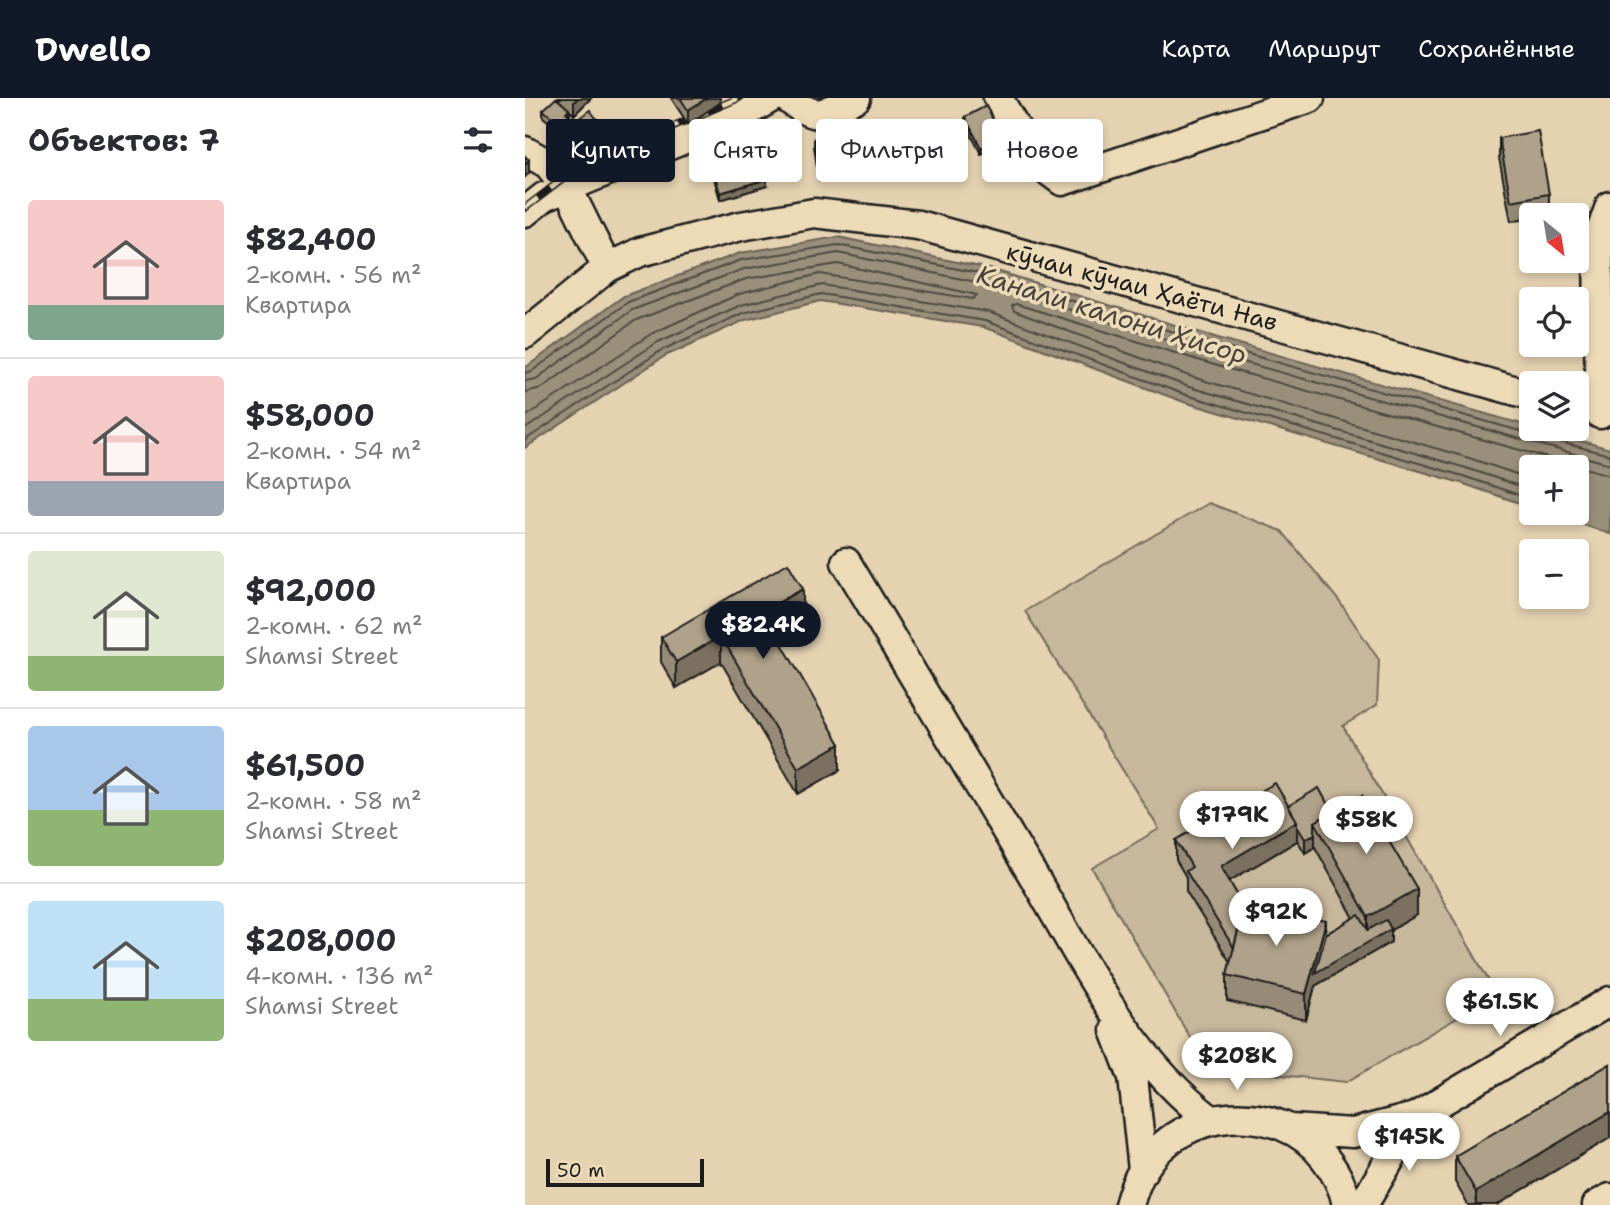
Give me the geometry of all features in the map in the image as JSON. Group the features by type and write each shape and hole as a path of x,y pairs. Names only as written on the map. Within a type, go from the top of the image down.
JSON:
{"street":[{"path":"525,212 544,197 740,116 771,98"},
{"path":"787,98 807,113 817,116 856,98"},
{"path":"999,98 1035,160 1062,181 1310,98"},
{"path":"525,151 548,164 568,188 607,268"},
{"path":"1596,413 1598,240 1610,206"},
{"name":"кӯчаи кӯчаи Ҳаёти Нав","path":"525,334 607,268 639,252 741,226 814,213 918,225 1519,392"},
{"path":"846,562 1098,985 1150,1062 1184,1099 1211,1120"},
{"path":"1098,985 1133,1077 1143,1170"},
{"path":"1291,1129 1353,1133 1415,1117 1610,1001"},
{"path":"1129,1205 1143,1170 1161,1147 1176,1136 1211,1120 1238,1116 1265,1119 1291,1129 1315,1147 1334,1170 1347,1205"},
{"path":"1363,1205 1415,1117"},
{"path":"1597,1205 1610,1198"}],"shaded area":[{"path":"1209,503 1282,531 1339,601 1379,660 1377,705 1343,726 1497,995 1346,1082 1207,1067 1092,868 1159,829 1025,611"}],"water":[{"name":"Канали калони Ҳисор","path":"838,237 990,269 1218,338 1519,423 1519,441 1582,441 1610,449 1610,534 1584,525 1589,525 1589,455 1519,455 1519,503 1461,483 1184,402 983,327 820,301 745,320 665,356 525,448 525,368 624,296 740,253"}],"building":[{"path":"556,98 569,109 566,112 570,116 568,119 554,119 543,110"},
{"path":"680,98 707,98 688,110"},
{"path":"986,106 993,119 982,119 982,147 968,119 965,117"},
{"path":"590,110 597,119 578,119"},
{"path":"1538,131 1549,194 1511,201 1499,138"},
{"path":"717,182 757,182 720,193"},
{"path":"788,563 803,589 763,611 840,744 798,768 721,636 676,662 661,637"},
{"path":"1275,783 1297,821 1221,866 1244,907 1234,948 1186,871 1192,867 1176,840"},
{"path":"1319,788 1332,812 1315,822 1315,834 1305,839 1288,806"},
{"path":"1362,795 1417,889 1368,917 1315,822"},
{"path":"1245,902 1326,921 1306,994 1227,975"},
{"path":"1359,915 1368,930 1386,920 1391,929 1315,973 1326,934"},
{"path":"1610,1064 1610,1112 1476,1192 1455,1156"}],"railway":[{"path":"525,208 580,166 739,98"}]}
